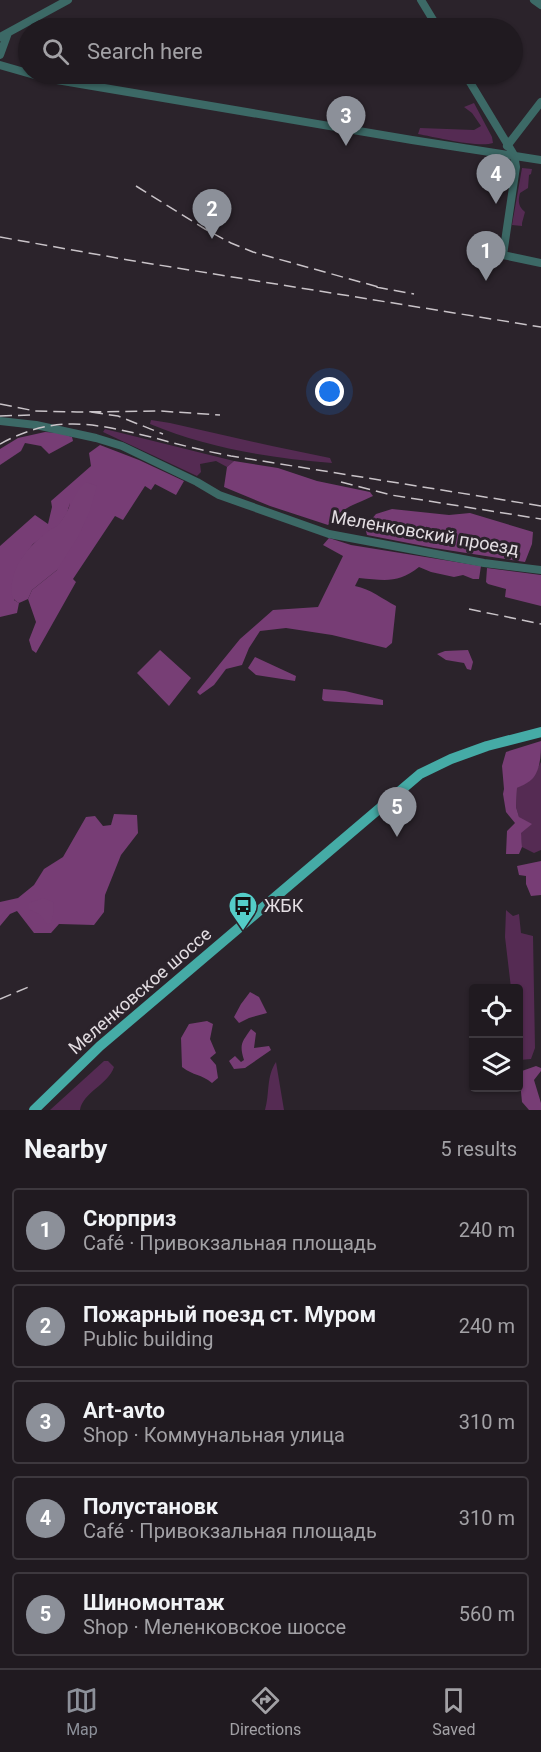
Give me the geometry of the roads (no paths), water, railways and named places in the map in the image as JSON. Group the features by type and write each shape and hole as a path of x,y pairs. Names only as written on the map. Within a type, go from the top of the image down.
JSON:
{"main road":[{"name":"Меленковское шоссе","path":"34,1110 108,1039 420,774 451,759 541,732"}],"street":[{"path":"35,18 68,0"},
{"path":"421,0 432,18"},
{"path":"534,0 541,5"},
{"path":"18,27 4,35 0,61 18,67"},
{"path":"79,84 541,160"},
{"path":"471,84 514,155 516,167 503,255 541,263"},
{"path":"507,146 541,102"},
{"name":"Меленковский проезд","path":"0,421 36,425 122,446 219,495 329,534 484,563 541,570"}],"railway":[{"path":"136,186 231,243 253,252 382,288"},
{"path":"0,237 541,327"},
{"path":"376,287 414,294"},
{"path":"0,404 35,411 160,411 220,415"},
{"path":"91,412 118,416 163,434"},
{"path":"0,416 30,415"},
{"path":"0,444 39,428 74,424 92,425 231,456 541,506"},
{"path":"341,482 391,495 541,519"},
{"path":"469,609 541,624"},
{"path":"0,999 31,986"}],"place":[{"name":"Art-avto","path":"346,146"},
{"name":"Полустановк","path":"496,204"},
{"name":"Пожарный поезд ст. Муром","path":"212,239"},
{"name":"Сюрприз","path":"486,281"},
{"name":"Шиномонтаж","path":"397,837"},
{"name":"ЖБК","path":"243,932"}]}
